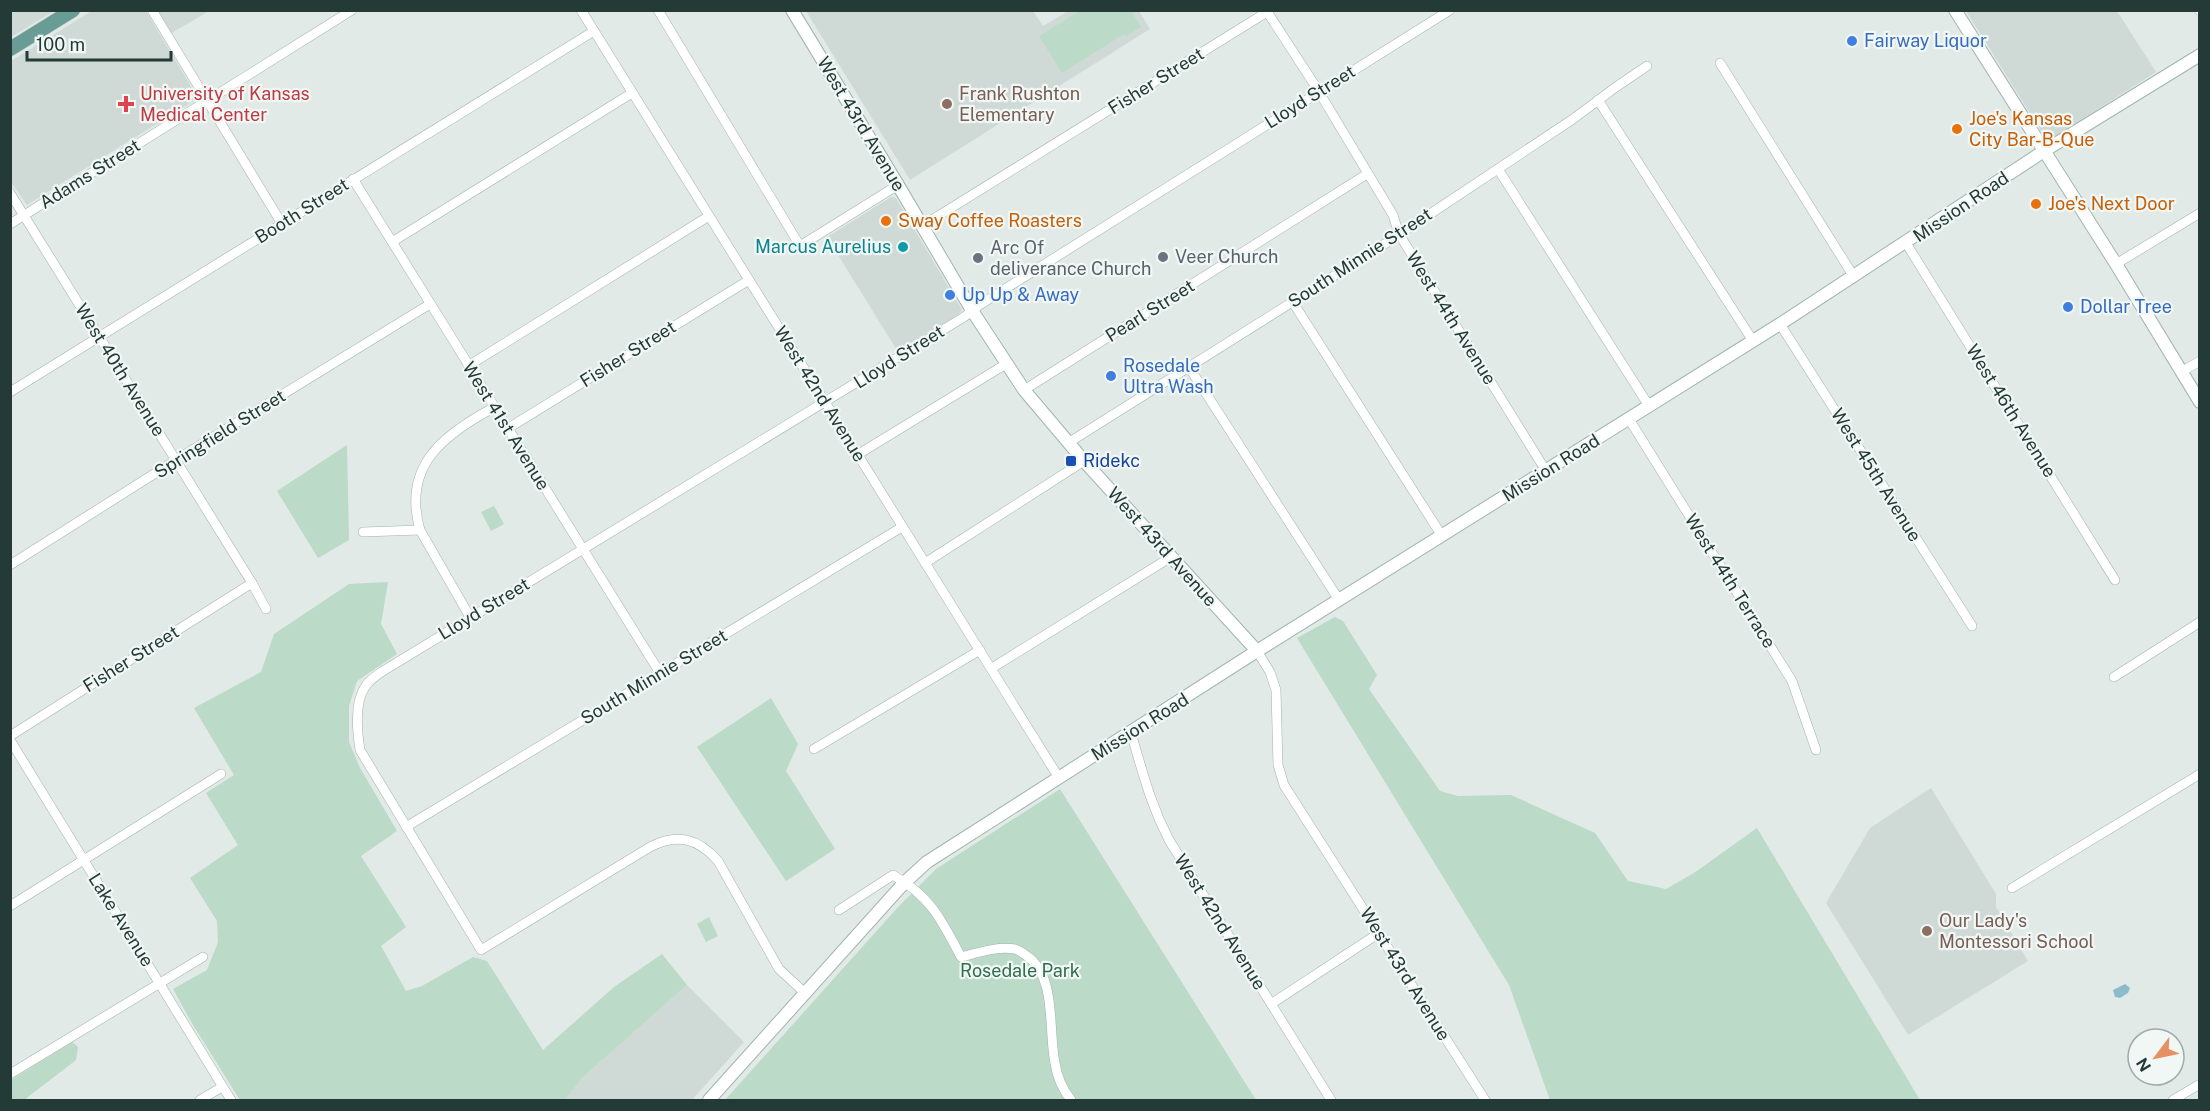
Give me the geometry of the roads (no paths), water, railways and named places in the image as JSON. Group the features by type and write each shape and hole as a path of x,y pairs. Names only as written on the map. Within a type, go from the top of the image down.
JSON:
{"main road":[{"name":"West 43rd Avenue","path":"792,10 973,312 1024,390 1083,461 1257,651"},
{"path":"1955,10 2116,264 2199,402"},
{"path":"10,50 73,11"},
{"name":"Mission Road","path":"709,1101 904,883 927,862 1257,651 1780,324 2044,151 2199,55"}],"street":[{"path":"152,10 282,224"},
{"name":"Adams Street","path":"10,224 352,10"},
{"name":"West 42nd Avenue","path":"581,10 1059,778"},
{"path":"658,10 800,246 898,185"},
{"name":"Lloyd Street","path":"406,827 360,750 357,727 358,707 361,693 373,678 973,312 981,304 1450,10"},
{"name":"West 44th Avenue","path":"1267,11 1393,215 1399,234 1546,471"},
{"name":"Fisher Street","path":"922,226 1267,11"},
{"name":"Booth Street","path":"10,392 594,31"},
{"path":"1720,63 1854,277"},
{"name":"South Minnie Street","path":"1068,443 1390,241 1574,119 1647,66"},
{"path":"392,242 632,93"},
{"path":"1598,100 1753,341"},
{"path":"1498,169 1649,406"},
{"name":"Pearl Street","path":"1024,390 1367,174"},
{"name":"West 41st Avenue","path":"353,179 660,673"},
{"name":"West 40th Avenue","path":"10,193 266,609"},
{"path":"2116,264 2199,213"},
{"path":"468,366 709,216"},
{"name":"West 46th Avenue","path":"1906,243 2115,580"},
{"name":"Fisher Street","path":"507,429 749,280"},
{"path":"1292,302 1442,536"},
{"name":"Springfield Street","path":"10,566 176,460 430,304"},
{"name":"West 45th Avenue","path":"1780,324 1972,626"},
{"path":"2181,372 2199,361"},
{"path":"857,455 1006,364"},
{"path":"1189,368 1339,600"},
{"path":"470,617 420,530 415,502 419,479 433,450 448,435 494,408"},
{"name":"West 44th Terrace","path":"1629,419 1792,681 1816,750"},
{"path":"925,563 1083,461"},
{"name":"South Minnie Street","path":"406,827 902,527"},
{"path":"363,532 420,530"},
{"path":"992,668 1171,557"},
{"name":"Fisher Street","path":"10,736 252,583"},
{"path":"2114,676 2199,622"},
{"path":"814,749 980,650"},
{"name":"West 43rd Avenue","path":"1257,651 1270,672 1276,690 1278,765 1284,785 1485,1101"},
{"name":"West 42nd Avenue","path":"1131,733 1154,811 1169,840 1331,1101"},
{"name":"Lake Avenue","path":"10,741 231,1101"},
{"path":"10,906 221,774"},
{"path":"2012,888 2199,774"},
{"path":"406,827 481,950 660,842 680,839 707,848 718,861 779,969 805,993"},
{"path":"839,910 890,876 895,876 926,899 945,926 961,957 995,948 1017,950 1032,960 1043,973 1049,992 1050,1034 1055,1066 1071,1101"},
{"path":"1270,1004 1379,933"},
{"path":"10,1074 203,957"},
{"path":"2173,1101 2199,1084"},
{"path":"200,1101 222,1087"}],"water":[{"path":"2125,984 2130,988 2128,993 2120,998 2115,997 2113,990"}],"place":[{"name":"Fairway Liquor","path":"1852,41"},
{"name":"University of Kansas Medical Center","path":"126,104"},
{"name":"Frank Rushton Elementary","path":"947,104"},
{"name":"Joe's Kansas City Bar-B-Que","path":"1957,129"},
{"name":"Joe's Next Door","path":"2036,204"},
{"name":"Sway Coffee Roasters","path":"886,221"},
{"name":"Marcus Aurelius","path":"903,247"},
{"name":"Veer Church","path":"1163,257"},
{"name":"Arc Of deliverance Church","path":"978,258"},
{"name":"Up Up & Away","path":"950,295"},
{"name":"Dollar Tree","path":"2068,307"},
{"name":"Rosedale Ultra Wash","path":"1111,376"},
{"name":"Ridekc","path":"1071,461"},
{"name":"Our Lady's Montessori School","path":"1927,931"}],"park label":[{"name":"Rosedale Park","path":"1020,971"}]}
